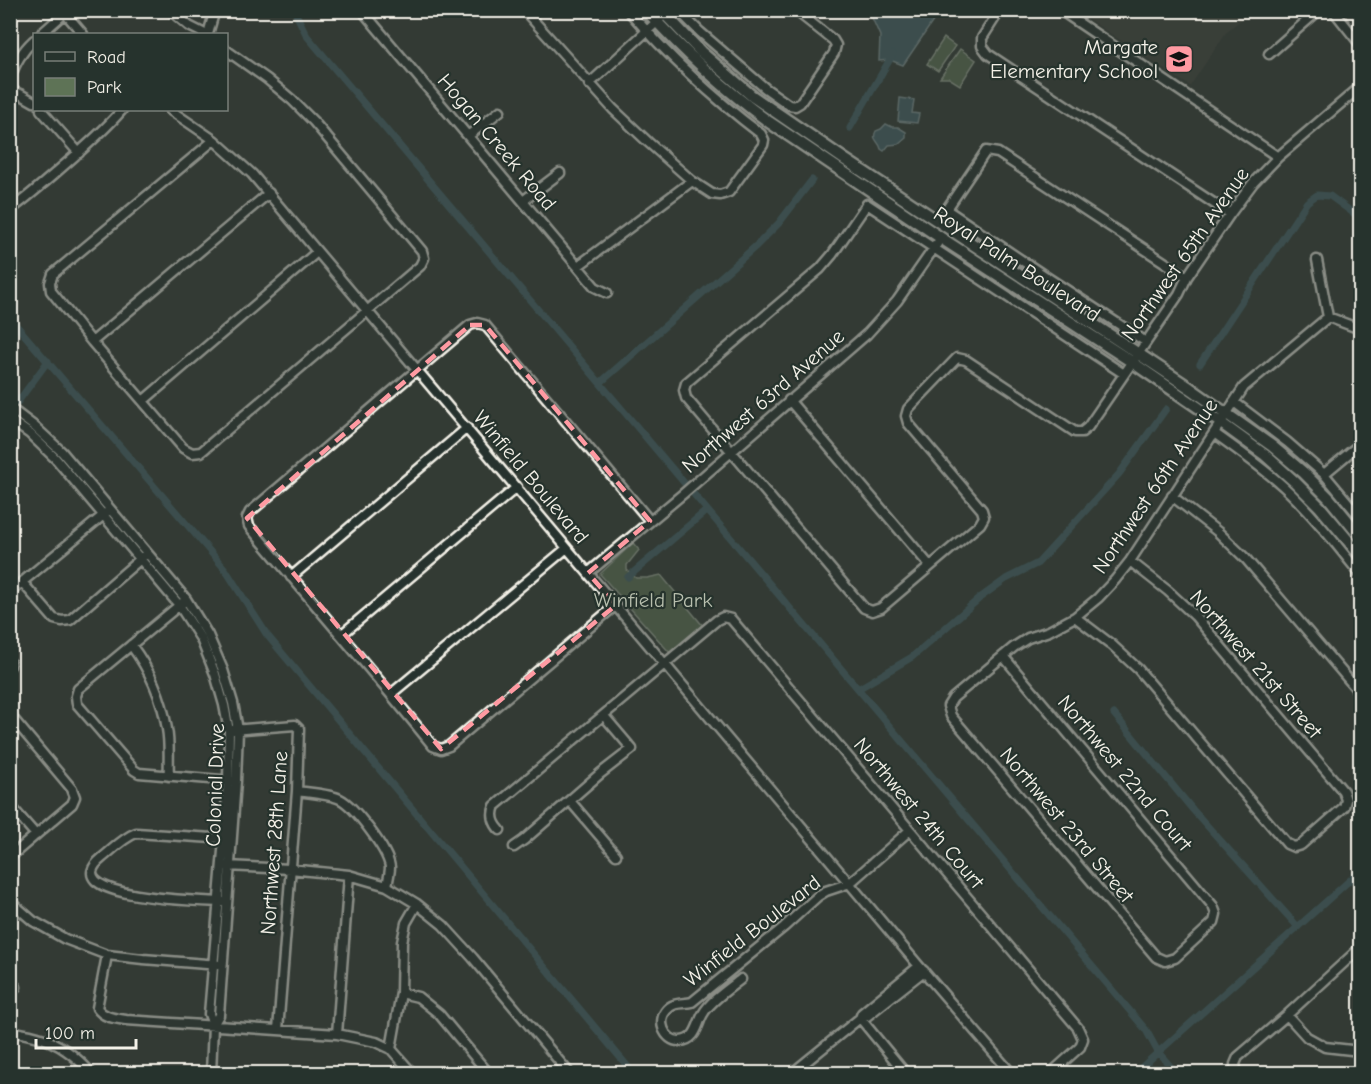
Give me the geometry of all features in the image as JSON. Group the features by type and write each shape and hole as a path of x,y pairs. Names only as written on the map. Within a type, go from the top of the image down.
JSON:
{"main road":[{"name":"Royal Palm Boulevard","path":"646,10 661,16 752,96 1224,418 1272,446 1329,498 1360,536"},
{"name":"Royal Palm Boulevard","path":"661,16 701,66 769,122 941,238 1135,358"},
{"path":"920,224 935,225 938,222"},
{"path":"941,238 946,236 963,238"},
{"name":"Royal Palm Boulevard","path":"1224,418 1320,507 1360,555"}],"street":[{"path":"170,10 189,26 204,33"},
{"path":"206,33 215,10"},
{"name":"Hogan Creek Road","path":"364,10 595,287 607,293"},
{"path":"524,10 613,110 692,181 712,194 720,195 729,192 763,145 764,140 760,134 702,85 646,31 628,10"},
{"path":"678,10 765,88 789,105 795,106 800,103 837,45 795,10"},
{"path":"1000,10 982,38 981,46 988,54 1230,214"},
{"path":"1060,10 1278,157"},
{"path":"1269,54 1319,10"},
{"path":"1333,10 1360,44"},
{"path":"42,33 64,11 82,33"},
{"path":"589,84 661,16"},
{"path":"10,78 17,60 33,41"},
{"path":"214,140 53,274 50,283 51,291 92,342 183,448 192,453 201,452 420,266 424,258 422,250 314,122 267,79 228,51"},
{"name":"Northwest 65th Avenue","path":"930,566 980,524 984,517 982,510 908,423 906,416 908,409 957,358 966,360 1076,432 1082,432 1088,427 1179,294 1187,277 1253,183 1278,157 1360,87"},
{"path":"10,90 33,101"},
{"path":"42,111 79,153"},
{"path":"10,210 25,200 79,153 121,111"},
{"name":"Winfield Boulevard","path":"171,111 214,140 252,174 1012,1074"},
{"path":"468,136 500,111"},
{"path":"938,222 986,151 990,151 998,153 1187,277"},
{"path":"523,201 560,173"},
{"path":"578,266 692,181"},
{"path":"92,342 268,194"},
{"path":"789,400 930,566 881,608 872,611 864,608 686,398 684,390 686,383 820,269 867,204 1124,374"},
{"path":"947,210 1146,342"},
{"name":"Northwest 63rd Avenue","path":"588,573 844,355 881,320 908,287 941,238"},
{"path":"143,401 317,252"},
{"path":"1317,260 1328,317 1360,329"},
{"name":"Northwest 66th Avenue","path":"948,706 953,698 1028,638 1049,631 1075,617 1098,598 1130,561 1244,387 1328,317"},
{"path":"616,605 449,746 441,749 433,746 291,577 249,526 247,518 250,512 470,326 477,323 484,326 650,521"},
{"path":"1234,402 1287,442 1324,474 1360,517"},
{"name":"Colonial Drive","path":"10,408 62,452 107,512"},
{"name":"Colonial Drive","path":"10,420 30,434 56,459 145,556 208,635 223,670 232,703 232,781 218,965 219,1015 213,1025 211,1074"},
{"path":"291,577 467,428"},
{"path":"1214,433 1255,462 1284,488 1313,518 1360,574"},
{"path":"1324,474 1360,444"},
{"path":"341,635 517,487"},
{"path":"1172,496 1218,532 1246,559 1360,693"},
{"path":"10,592 107,512"},
{"path":"391,694 567,548"},
{"path":"22,582 54,619 70,620 145,556"},
{"name":"Northwest 21st Street","path":"1075,617 1112,645 1138,669 1287,844 1294,847 1301,845 1344,807 1346,800 1343,791 1195,616 1130,561"},
{"path":"183,602 78,689 77,704 139,773 232,781"},
{"name":"Northwest 24th Court","path":"666,663 717,620 731,619 1078,1028 1083,1039 1080,1047 1050,1074"},
{"path":"131,645 143,660 155,684 168,730 169,776"},
{"name":"Northwest 22nd Court","path":"1004,656 1214,906 1216,914 1214,922 1175,958 1165,961"},
{"path":"500,830 493,818 495,806 666,663"},
{"name":"Northwest 23rd Street","path":"948,706 951,716 1156,957 1165,961"},
{"path":"10,715 72,789 75,797 72,804 10,857"},
{"path":"514,847 632,749 604,716"},
{"name":"Northwest 28th Lane","path":"233,730 295,725 299,729 297,791 278,1030"},
{"path":"297,791 339,798 348,806 379,841 386,854 390,868 387,886"},
{"path":"570,801 616,855"},
{"path":"10,806 36,835"},
{"path":"850,883 910,830"},
{"path":"223,902 122,892 100,885 94,880 92,873 94,864 128,836 136,833 228,840"},
{"path":"226,866 349,875 387,886 417,904 443,924 570,1074"},
{"path":"337,1034 349,875"},
{"name":"Winfield Boulevard","path":"741,979 708,1008 690,1037 676,1041 666,1033 661,1023 662,1017 671,1006 692,1002 784,927 818,896 850,883"},
{"path":"10,900 33,921 65,939 107,955 218,965"},
{"path":"391,1049 401,993 402,942 406,923 417,904"},
{"path":"1236,1069 1238,1057 1360,948"},
{"path":"107,955 97,1008 101,1014 108,1017 337,1034 376,1042 391,1049 413,1074"},
{"path":"791,1074 860,1018 867,1016 922,968"},
{"path":"401,993 418,997 439,1014 489,1074"},
{"path":"1287,1015 1307,1037 1325,1047 1360,1051 1358,1074"},
{"path":"860,1018 906,1074"},
{"path":"10,1030 40,1037 60,1046 80,1059 92,1074"}],"highlighted area":[{"path":"470,325 485,325 650,521 588,573 616,605 441,749 247,518"}],"shaded area":[{"name":"Margate Elementary School","path":"1076,11 1252,11 1227,31 1190,86"}],"green space":[{"path":"944,38 955,46 938,71 927,64"},
{"path":"960,49 976,60 960,85 949,78 940,78"},
{"name":"Winfield Park","path":"633,543 639,550 627,565 627,570 636,578 661,575 703,626 670,653 600,574"}],"water":[{"path":"869,11 940,11 903,65 890,60 879,61 880,36"},
{"path":"900,98 914,100 912,113 919,114 917,123 898,121"},
{"path":"886,124 906,132 906,138 899,144 889,145 884,151 874,136 876,131"}],"waterway":[{"path":"294,10 307,36 1146,1030 1158,1052 1177,1074"},
{"path":"850,128 893,54"},
{"path":"600,383 756,246 779,223 812,180"},
{"path":"1200,364 1307,202 1317,195 1330,196 1360,218"},
{"path":"10,318 225,569 267,635 634,1074"},
{"path":"17,403 48,361"},
{"path":"858,689 912,657 981,597 1006,579 1038,563 1119,474 1166,409"},
{"path":"628,577 707,510"},
{"path":"1114,714 1193,810 1298,927"},
{"path":"1134,1074 1360,871"}],"place":[{"name":"Margate Elementary School","path":"1179,59"}]}
